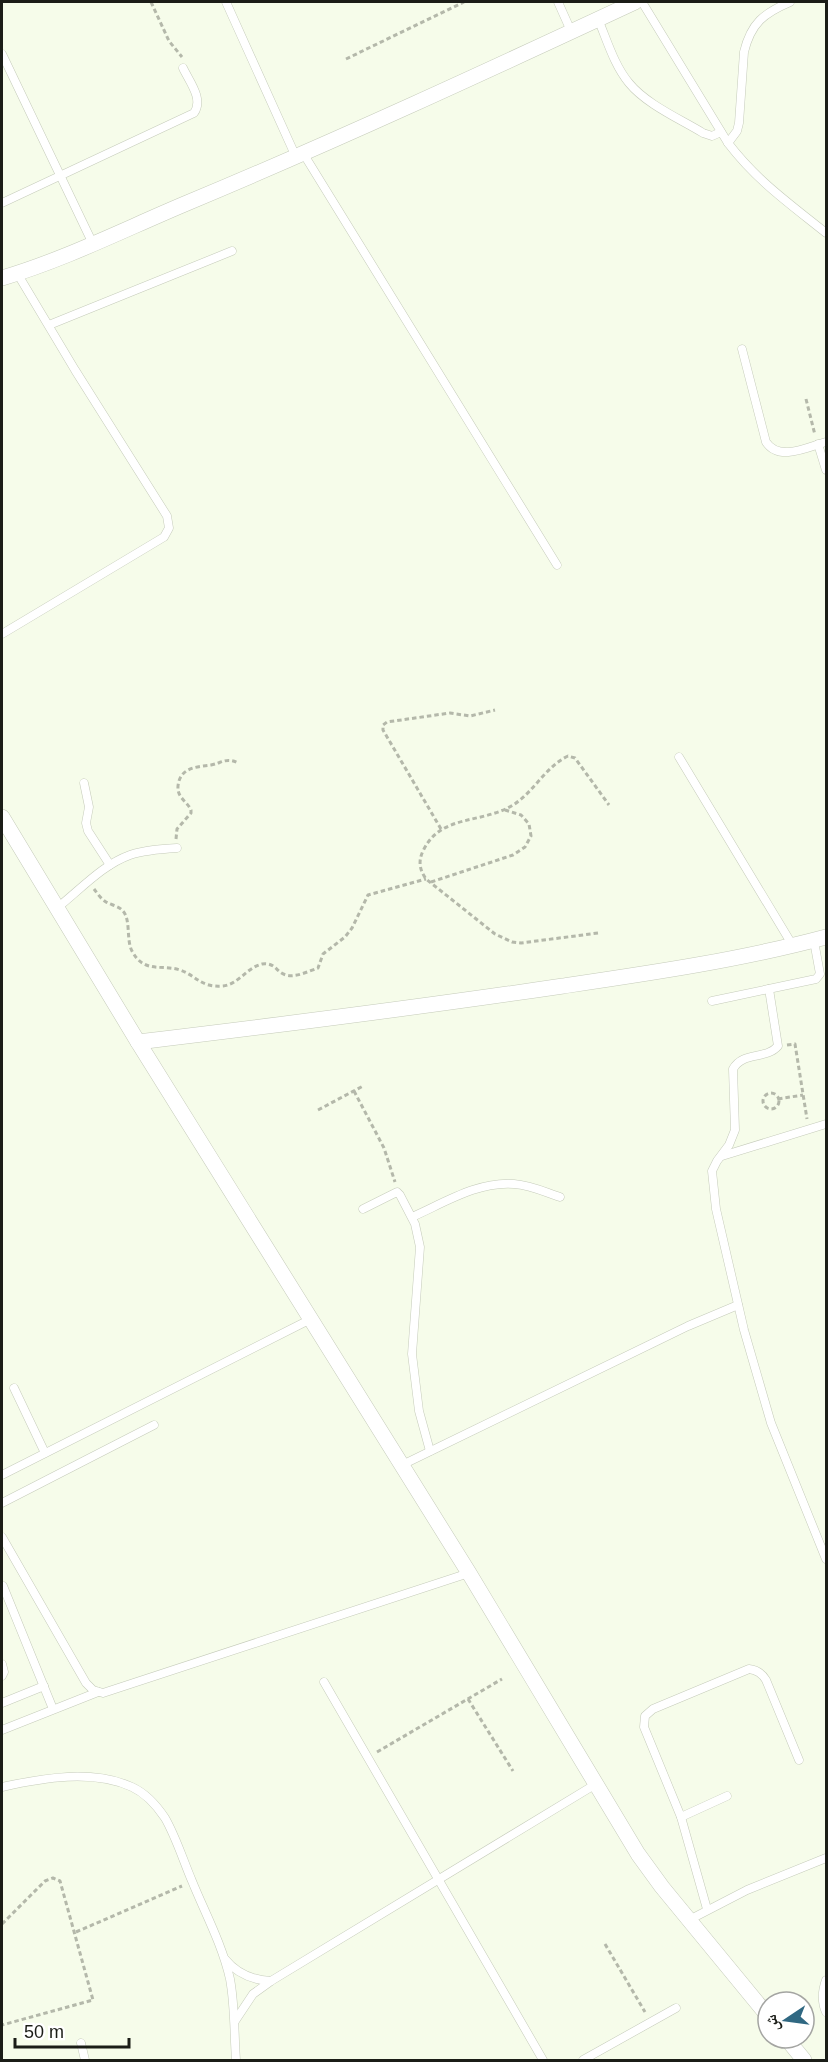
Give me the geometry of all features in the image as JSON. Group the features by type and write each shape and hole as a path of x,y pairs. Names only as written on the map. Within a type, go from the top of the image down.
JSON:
{"street":[{"path":"2,278 94,246 167,211 300,155 635,2"},
{"path":"2,817 138,1042 469,1573 650,1871 756,2002"},
{"path":"138,1042 433,1006 662,971 820,939"}],"lane":[{"path":"226,2 300,155 557,565"},
{"path":"558,2 572,31"},
{"path":"642,2 728,143 768,188 826,233"},
{"path":"728,143 737,130 741,115 746,41 763,16 770,10 790,2"},
{"path":"598,19 618,67 630,85 646,98 703,133 712,136 721,132"},
{"path":"2,54 94,246"},
{"path":"2,203 195,112 198,99 183,68"},
{"path":"49,325 232,251"},
{"path":"2,634 164,537 169,528 167,516 17,273"},
{"path":"742,349 769,447 784,453 822,443 826,470"},
{"path":"680,757 793,946"},
{"path":"84,783 89,807 86,823 88,831 110,865"},
{"path":"57,908 110,865 142,852 177,848"},
{"path":"712,1000 813,981 819,977 820,939"},
{"path":"769,989 778,1046 774,1051 743,1059 735,1065 732,1074 735,1130 729,1145 714,1166 711,1177 738,1305 771,1423 826,1560"},
{"path":"720,1157 826,1124"},
{"path":"412,1217 465,1193 488,1186 514,1184 560,1197"},
{"path":"363,1209 397,1192 418,1232 420,1247 412,1354 419,1411 430,1451"},
{"path":"402,1465 688,1326 738,1305"},
{"path":"2,1475 311,1318"},
{"path":"14,1389 45,1453"},
{"path":"2,1503 154,1425"},
{"path":"817,1536 826,1532"},
{"path":"2,1537 86,1683 98,1692"},
{"path":"2,1730 98,1692 108,1693 469,1573"},
{"path":"3,1586 53,1709"},
{"path":"2,1611 11,1607"},
{"path":"2,1664 4,1672 2,1676"},
{"path":"707,1909 681,1817 644,1727 645,1716 653,1709 749,1669 754,1670 763,1675 766,1680 799,1760"},
{"path":"324,1682 543,2061"},
{"path":"2,1703 44,1686"},
{"path":"2,1787 29,1781 84,1777 109,1780 133,1788 151,1801 165,1819 224,1957 230,1978 235,2021 236,2061"},
{"path":"235,2021 253,1994 271,1981 596,1784"},
{"path":"681,1817 727,1796"},
{"path":"688,1920 747,1890 826,1858"},
{"path":"224,1957 240,1972 260,1980 271,1981"},
{"path":"826,1980 822,1999 826,2012"},
{"path":"584,2061 676,2008"},
{"path":"81,2043 85,2061"}],"path":[{"path":"151,2 169,41 182,58 183,68"},
{"path":"346,59 464,2"},
{"path":"806,399 822,443"},
{"path":"441,829 383,730 383,725 387,722 446,714 470,716 495,710"},
{"path":"598,933 521,943 512,942 495,934 426,879 420,868 421,855 432,835 441,829 505,810 520,800 548,771 568,756 575,758 609,806"},
{"path":"177,848 177,829 191,813 179,795 178,785 182,775 191,768 224,760 238,763"},
{"path":"431,882 513,855 525,847 531,836 529,824 521,815 505,810"},
{"path":"88,883 104,901 123,911 126,917 130,948 138,959 155,968 178,969 202,983 216,986 235,982 248,969 261,965 270,964 283,974 291,976 318,968 323,954 345,937 352,928 368,895 426,879"},
{"path":"778,1046 795,1044 808,1130"},
{"path":"318,1110 363,1086"},
{"path":"354,1091 388,1158 397,1192"},
{"path":"770,1093 777,1096 778,1100 776,1107 773,1108 769,1109 763,1104 764,1097 770,1093"},
{"path":"778,1100 803,1095"},
{"path":"368,1758 501,1679"},
{"path":"468,1698 513,1771"},
{"path":"2,1924 45,1881 53,1878 60,1881 93,2000 2,2025"},
{"path":"76,1932 192,1881"},
{"path":"605,1944 651,2022"}]}
